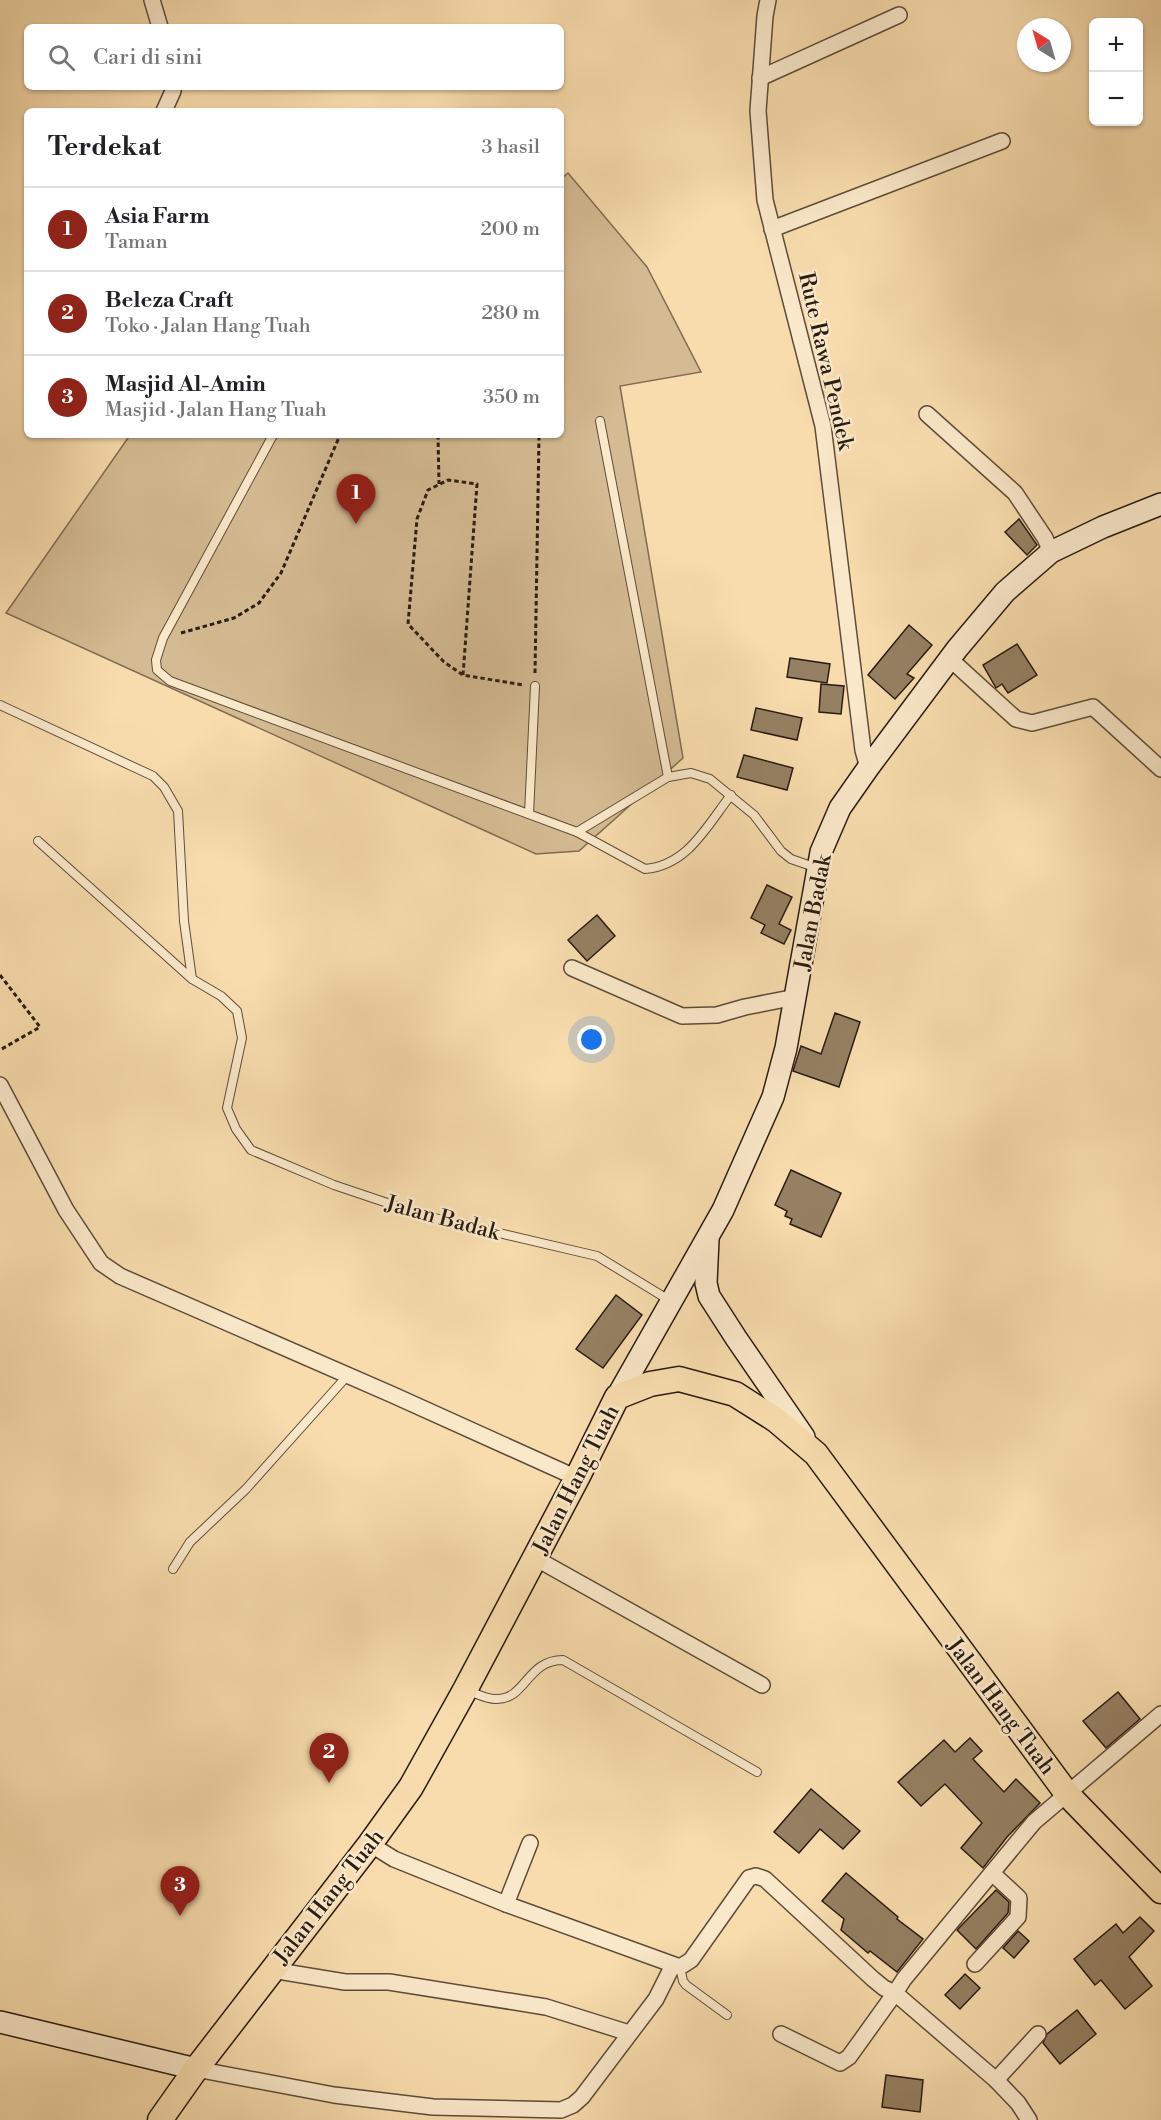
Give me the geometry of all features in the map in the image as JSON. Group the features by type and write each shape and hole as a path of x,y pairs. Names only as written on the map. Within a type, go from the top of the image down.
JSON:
{"main road":[{"name":"Jalan Hang Tuah","path":"160,2120 196,2069 370,1844 411,1787 535,1558 617,1397 650,1384 679,1379 735,1394 776,1420 816,1454 1068,1795 1161,1891"}],"street":[{"path":"152,0 159,24"},
{"name":"Rute Rawa Pendek","path":"768,0 758,111 765,200 823,426 863,750 868,768"},
{"path":"760,78 898,15"},
{"path":"165,108 173,90"},
{"path":"772,229 1002,141"},
{"path":"927,414 1015,493 1045,538 1051,552"},
{"name":"Jalan Badak","path":"617,1397 723,1210 773,1097 786,1048 821,852 840,808 950,659 1005,592 1051,552 1103,527 1161,504"},
{"path":"950,659 1016,719 1032,723 1093,707 1161,769"},
{"path":"572,968 682,1016 717,1015 795,997"},
{"path":"0,1085 66,1210 101,1263 120,1276 577,1478"},
{"path":"708,1236 706,1283 709,1296 816,1454"},
{"path":"535,1558 762,1685"},
{"path":"781,2034 840,2063 849,2057 904,1979 1034,1822 1161,1714"},
{"path":"506,1904 530,1843"},
{"path":"370,1844 394,1859 506,1904 677,1966"},
{"path":"975,1964 1018,1917 1018,1899 992,1873"},
{"path":"0,2022 196,2069 334,2095 433,2107 529,2115 561,2110 573,2105 582,2097 656,1999 677,1966 691,1960 749,1878 756,1876 765,1880 873,1979 895,1993 996,2080 1018,2103 1029,2120"},
{"path":"272,1970 345,1982 389,1983 546,2007 629,2033"},
{"path":"996,2080 1038,2034"}],"lane":[{"path":"600,421 668,777"},
{"path":"271,438 163,638 156,660 158,670 170,681 577,832 645,869 657,868 687,853 731,795"},
{"path":"528,814 535,686"},
{"path":"0,705 153,776 164,787 178,811 184,921 192,979"},
{"path":"577,832 668,777 691,773 710,779 731,795 754,815 781,851 792,859 819,868"},
{"name":"Jalan Badak","path":"38,841 192,979 221,996 237,1011 242,1038 227,1108 236,1129 252,1150 334,1185 426,1216 597,1256 670,1300"},
{"path":"173,1569 190,1542 246,1489 348,1376"},
{"path":"465,1690 496,1700 511,1696 539,1666 554,1660 563,1660 757,1772"},
{"path":"677,1966 686,1985 727,2015"}],"path":[{"path":"163,638 234,618 259,603 281,573 339,438"},
{"path":"438,438 439,485"},
{"path":"463,675 477,484 448,480 428,490 417,519 408,624 444,662 463,675 535,686 539,438"},
{"path":"0,975 40,1027 0,1050"}],"shaded area":[{"path":"568,173 647,267 701,372 620,386 683,758 579,851 536,854 6,613 128,438 564,438 564,176"}],"building":[{"path":"1019,519 1037,545 1027,555 1005,532"},
{"path":"909,625 932,645 907,674 914,678 895,699 868,675"},
{"path":"1017,644 1037,675 1008,693 1002,684 996,688 983,665"},
{"path":"790,658 830,664 827,683 787,677"},
{"path":"821,684 844,686 841,714 819,712"},
{"path":"756,708 802,718 797,740 751,730"},
{"path":"744,755 793,768 787,790 737,777"},
{"path":"767,885 792,897 779,924 791,930 784,944 761,933 765,925 751,918"},
{"path":"597,915 615,936 587,961 568,940"},
{"path":"835,1013 860,1022 839,1087 793,1071 801,1046 821,1054"},
{"path":"791,1170 841,1193 821,1237 790,1224 792,1219 785,1216 787,1211 775,1205"},
{"path":"616,1295 642,1315 603,1368 576,1349"},
{"path":"1118,1692 1140,1719 1106,1748 1083,1721"},
{"path":"970,1738 982,1751 973,1759 1004,1792 1016,1779 1040,1803 1007,1837 983,1868 961,1848 982,1823 945,1784 921,1806 898,1782 944,1740 955,1752"},
{"path":"811,1789 860,1831 843,1849 820,1829 799,1853 774,1832"},
{"path":"846,1873 923,1939 897,1972 870,1951 868,1953 841,1930 844,1919 822,1901"},
{"path":"996,1890 1009,1902 1008,1913 976,1949 957,1930"},
{"path":"1140,1917 1154,1931 1129,1957 1152,1986 1125,2009 1101,1980 1095,1985 1074,1959 1116,1924 1123,1933"},
{"path":"1018,1931 1029,1941 1014,1958 1003,1948"},
{"path":"965,1974 980,1988 960,2009 945,1995"},
{"path":"1077,2010 1096,2034 1060,2064 1043,2043 1047,2034"},
{"path":"886,2075 923,2080 920,2112 882,2107"}],"place":[{"name":"Asia Farm","path":"356,524"},
{"name":"Beleza Craft","path":"329,1783"},
{"name":"Masjid Al-Amin","path":"180,1916"}]}
